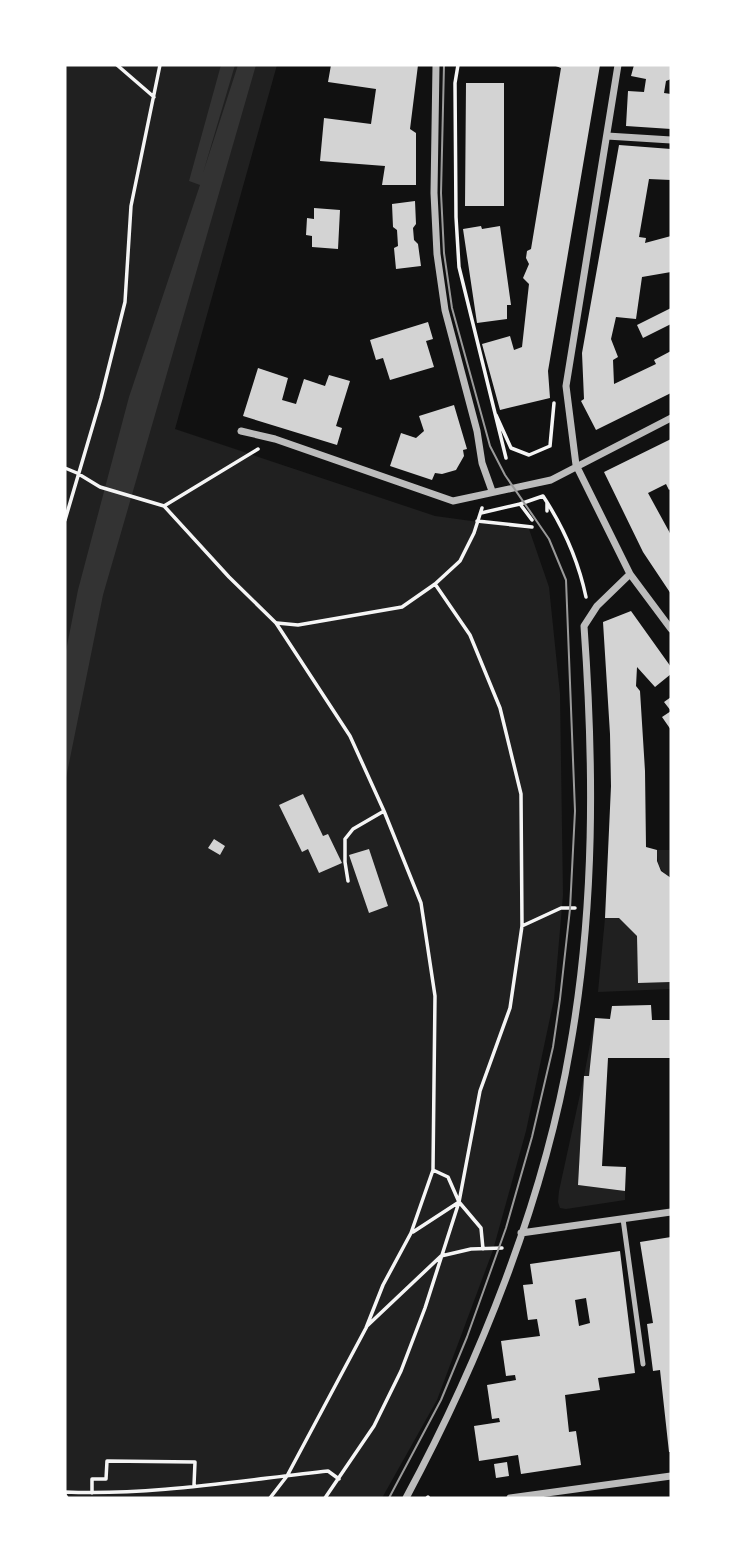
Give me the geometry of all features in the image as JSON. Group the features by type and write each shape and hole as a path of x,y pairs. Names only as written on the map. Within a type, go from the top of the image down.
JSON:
{"street":[{"path":"436,65 434,193 437,254 445,310 477,431 482,463 492,491"},
{"path":"618,65 566,386 576,465 630,574 671,629"},
{"path":"607,136 671,140"},
{"path":"241,431 275,439 453,500 551,480 671,418"},
{"path":"406,1498 468,1374 536,1187 562,1084 570,1050 583,953 592,811 584,626 597,606 630,574"},
{"path":"521,1233 671,1212"},
{"path":"510,1498 671,1476"}],"lane":[{"path":"623,1219 643,1364"}],"path":[{"path":"117,65 154,96"},
{"path":"65,520 101,398 125,302 131,206 160,65"},
{"path":"458,65 455,96 459,267 506,458"},
{"path":"491,403 511,448 530,454 550,446 553,404 566,386"},
{"path":"164,506 275,439"},
{"path":"65,468 100,487 164,506 229,578 276,623 350,736 421,903 435,996 433,1170 411,1233 383,1285 366,1328 287,1476 270,1498"},
{"path":"276,623 298,625 402,607 435,584 460,561 474,533 479,513 492,491"},
{"path":"479,513 543,496"},
{"path":"547,502 547,511"},
{"path":"520,504 532,520"},
{"path":"477,521 532,527"},
{"path":"325,1498 374,1426 401,1371 441,1256 459,1202 480,1091 510,1009 522,926 521,794 500,708 470,635 435,584"},
{"path":"348,881 345,839 354,829 384,811"},
{"path":"522,926 561,908"},
{"path":"433,1170 448,1177 459,1202 481,1228 483,1249"},
{"path":"411,1233 459,1202"},
{"path":"366,1328 441,1256 492,1247"},
{"path":"92,1493 93,1479 106,1479 107,1461 195,1462 194,1485"},
{"path":"65,1495 328,1471 339,1479"}],"shaded area":[{"path":"65,65 277,65 175,429 435,516 529,529 549,587 560,694 563,895 554,999 526,1131 493,1250 437,1400 382,1498 65,1498"},
{"path":"221,65 235,65 203,173 238,65 256,65 103,595 65,783 65,656 78,590 129,397 200,185 189,181"},
{"path":"657,850 671,850 671,878 660,866"},
{"path":"605,918 619,918 637,936 638,983 671,982 671,989 598,992"},
{"path":"595,1018 589,1076 584,1077 578,1185 625,1191 625,1200 560,1208 559,1191"}],"building":[{"path":"331,65 418,65 410,129 416,133 416,185 382,185 385,166 320,161 324,118 371,124 376,89 328,82"},
{"path":"553,65 600,65 548,371 550,398 500,410 482,344 510,336 514,350 522,347 529,284 523,278 529,264 527,251 531,249 561,68"},
{"path":"634,65 671,65 671,79 666,81 664,93 671,94 671,129 626,126 628,91 644,92 646,79 631,76"},
{"path":"466,83 504,83 504,206 465,206"},
{"path":"619,145 671,149 671,180 649,179 639,237 646,238 645,243 671,236 671,272 642,277 636,319 616,317 611,339 618,357 613,360 614,384 656,364 654,360 671,351 671,393 596,430 581,401 584,399 582,353"},
{"path":"415,201 414,240 418,244 421,266 396,269 394,248 398,246 397,230 393,227 392,204"},
{"path":"314,208 340,210 338,249 312,247 312,236 306,235 307,218 314,219"},
{"path":"481,226 482,229 500,226 511,305 507,305 507,319 477,323 463,229"},
{"path":"671,308 671,324 643,338 637,325"},
{"path":"428,322 433,339 426,341 434,367 390,380 383,358 376,360 370,340"},
{"path":"258,368 288,378 282,400 296,404 304,379 325,386 329,375 350,381 336,426 342,428 337,445 243,416"},
{"path":"454,405 467,449 463,450 464,456 456,470 435,473 432,480 390,466 401,433 416,438 424,431 419,416"},
{"path":"671,439 671,489 669,490 666,484 648,493 671,535 671,594 643,552 604,472"},
{"path":"631,611 671,667 671,674 655,687 637,667 636,686 640,691 645,771 646,847 657,850 661,871 671,878 671,982 638,983 637,936 619,918 605,918 611,786 603,622"},
{"path":"671,697 671,711 664,702"},
{"path":"671,711 671,730 662,717"},
{"path":"303,794 323,836 328,834 342,863 319,873 308,849 302,852 279,805"},
{"path":"214,839 225,846 220,855 208,848"},
{"path":"369,849 388,906 369,913 349,855"},
{"path":"651,1005 652,1020 671,1020 671,1058 608,1058 602,1166 626,1167 625,1191 578,1185 584,1076 589,1076 595,1018 610,1019 612,1006"},
{"path":"671,1237 669,1452 660,1370 653,1371 647,1324 653,1323 640,1242"},
{"path":"620,1251 635,1373 598,1378 600,1390 565,1395 569,1432 576,1431 581,1465 521,1474 518,1455 479,1461 474,1426 500,1422 499,1418 492,1419 487,1385 516,1380 515,1375 506,1376 501,1341 540,1336 537,1319 528,1320 523,1285 533,1284 530,1264","holes":["586,1298 590,1323 579,1326 575,1300"]},
{"path":"507,1462 509,1476 496,1478 494,1464"}],"tram line":[{"path":"389,1498 441,1400 467,1337 506,1228 532,1137 553,1047 560,999 570,909 575,811 566,580 549,539 505,475 490,446 452,308 444,253 441,193 444,65"}]}
